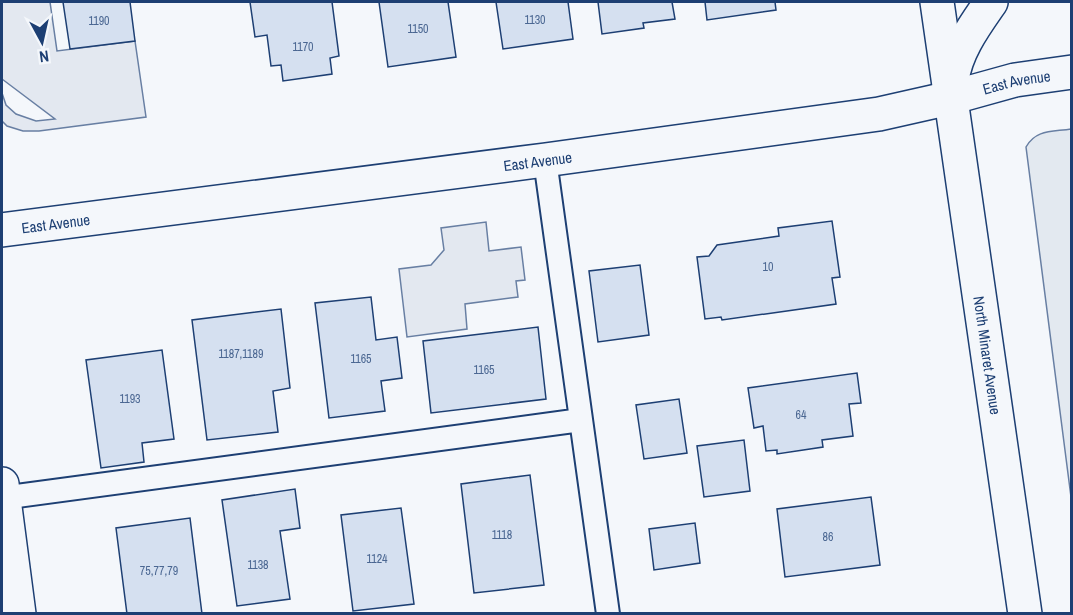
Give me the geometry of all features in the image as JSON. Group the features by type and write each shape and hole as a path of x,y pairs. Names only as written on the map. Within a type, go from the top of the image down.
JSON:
{"main road":[{"name":"North Minaret Avenue","path":"938,2 1025,614"},
{"path":"950,98 952,75 958,57 974,26 991,2"},
{"name":"East Avenue","path":"2,230 545,160 879,114 1015,80 1071,72"},
{"path":"2,493 20,614"}],"lane":[{"path":"545,160 608,614"},
{"path":"2,493 581,420"}],"shaded area":[{"path":"2,2 50,2 57,51 135,41 146,117 39,131 23,131 7,126 2,121 2,93 6,105 16,114 36,121 55,119 2,79"},
{"path":"1072,129 1071,497 1026,147 1040,134"},
{"path":"486,222 489,251 521,247 525,280 516,281 518,297 465,304 467,329 407,337 399,269 431,265 444,250 441,228"}],"building":[{"path":"63,2 130,2 135,41 70,49"},
{"path":"250,2 332,2 339,56 330,58 332,74 283,81 281,65 271,66 267,35 255,37"},
{"path":"379,2 448,2 456,57 388,67"},
{"path":"496,2 568,2 573,39 503,49"},
{"path":"598,2 672,2 675,19 643,23 644,28 602,34"},
{"path":"705,2 775,2 776,10 707,20"},
{"path":"832,221 840,277 832,278 836,304 722,320 721,317 705,319 697,257 709,256 717,245 779,236 778,228"},
{"path":"640,265 649,335 598,342 589,271"},
{"path":"371,297 376,340 397,337 402,378 381,381 385,411 329,418 315,303"},
{"path":"281,309 290,388 273,391 278,432 207,440 192,320"},
{"path":"538,327 546,399 431,413 423,341"},
{"path":"162,350 174,439 142,443 144,462 101,468 86,360"},
{"path":"857,373 861,403 849,404 853,436 822,440 823,447 777,454 777,450 766,451 763,426 754,428 748,388"},
{"path":"679,399 687,453 644,459 636,405"},
{"path":"744,440 750,491 704,497 697,446"},
{"path":"530,475 544,585 474,593 461,484"},
{"path":"295,489 300,528 280,531 290,599 237,606 222,500"},
{"path":"871,497 880,565 785,577 777,509"},
{"path":"401,508 414,604 353,611 341,515"},
{"path":"190,518 202,614 127,614 116,528"},
{"path":"695,523 700,563 654,570 649,529"}]}
